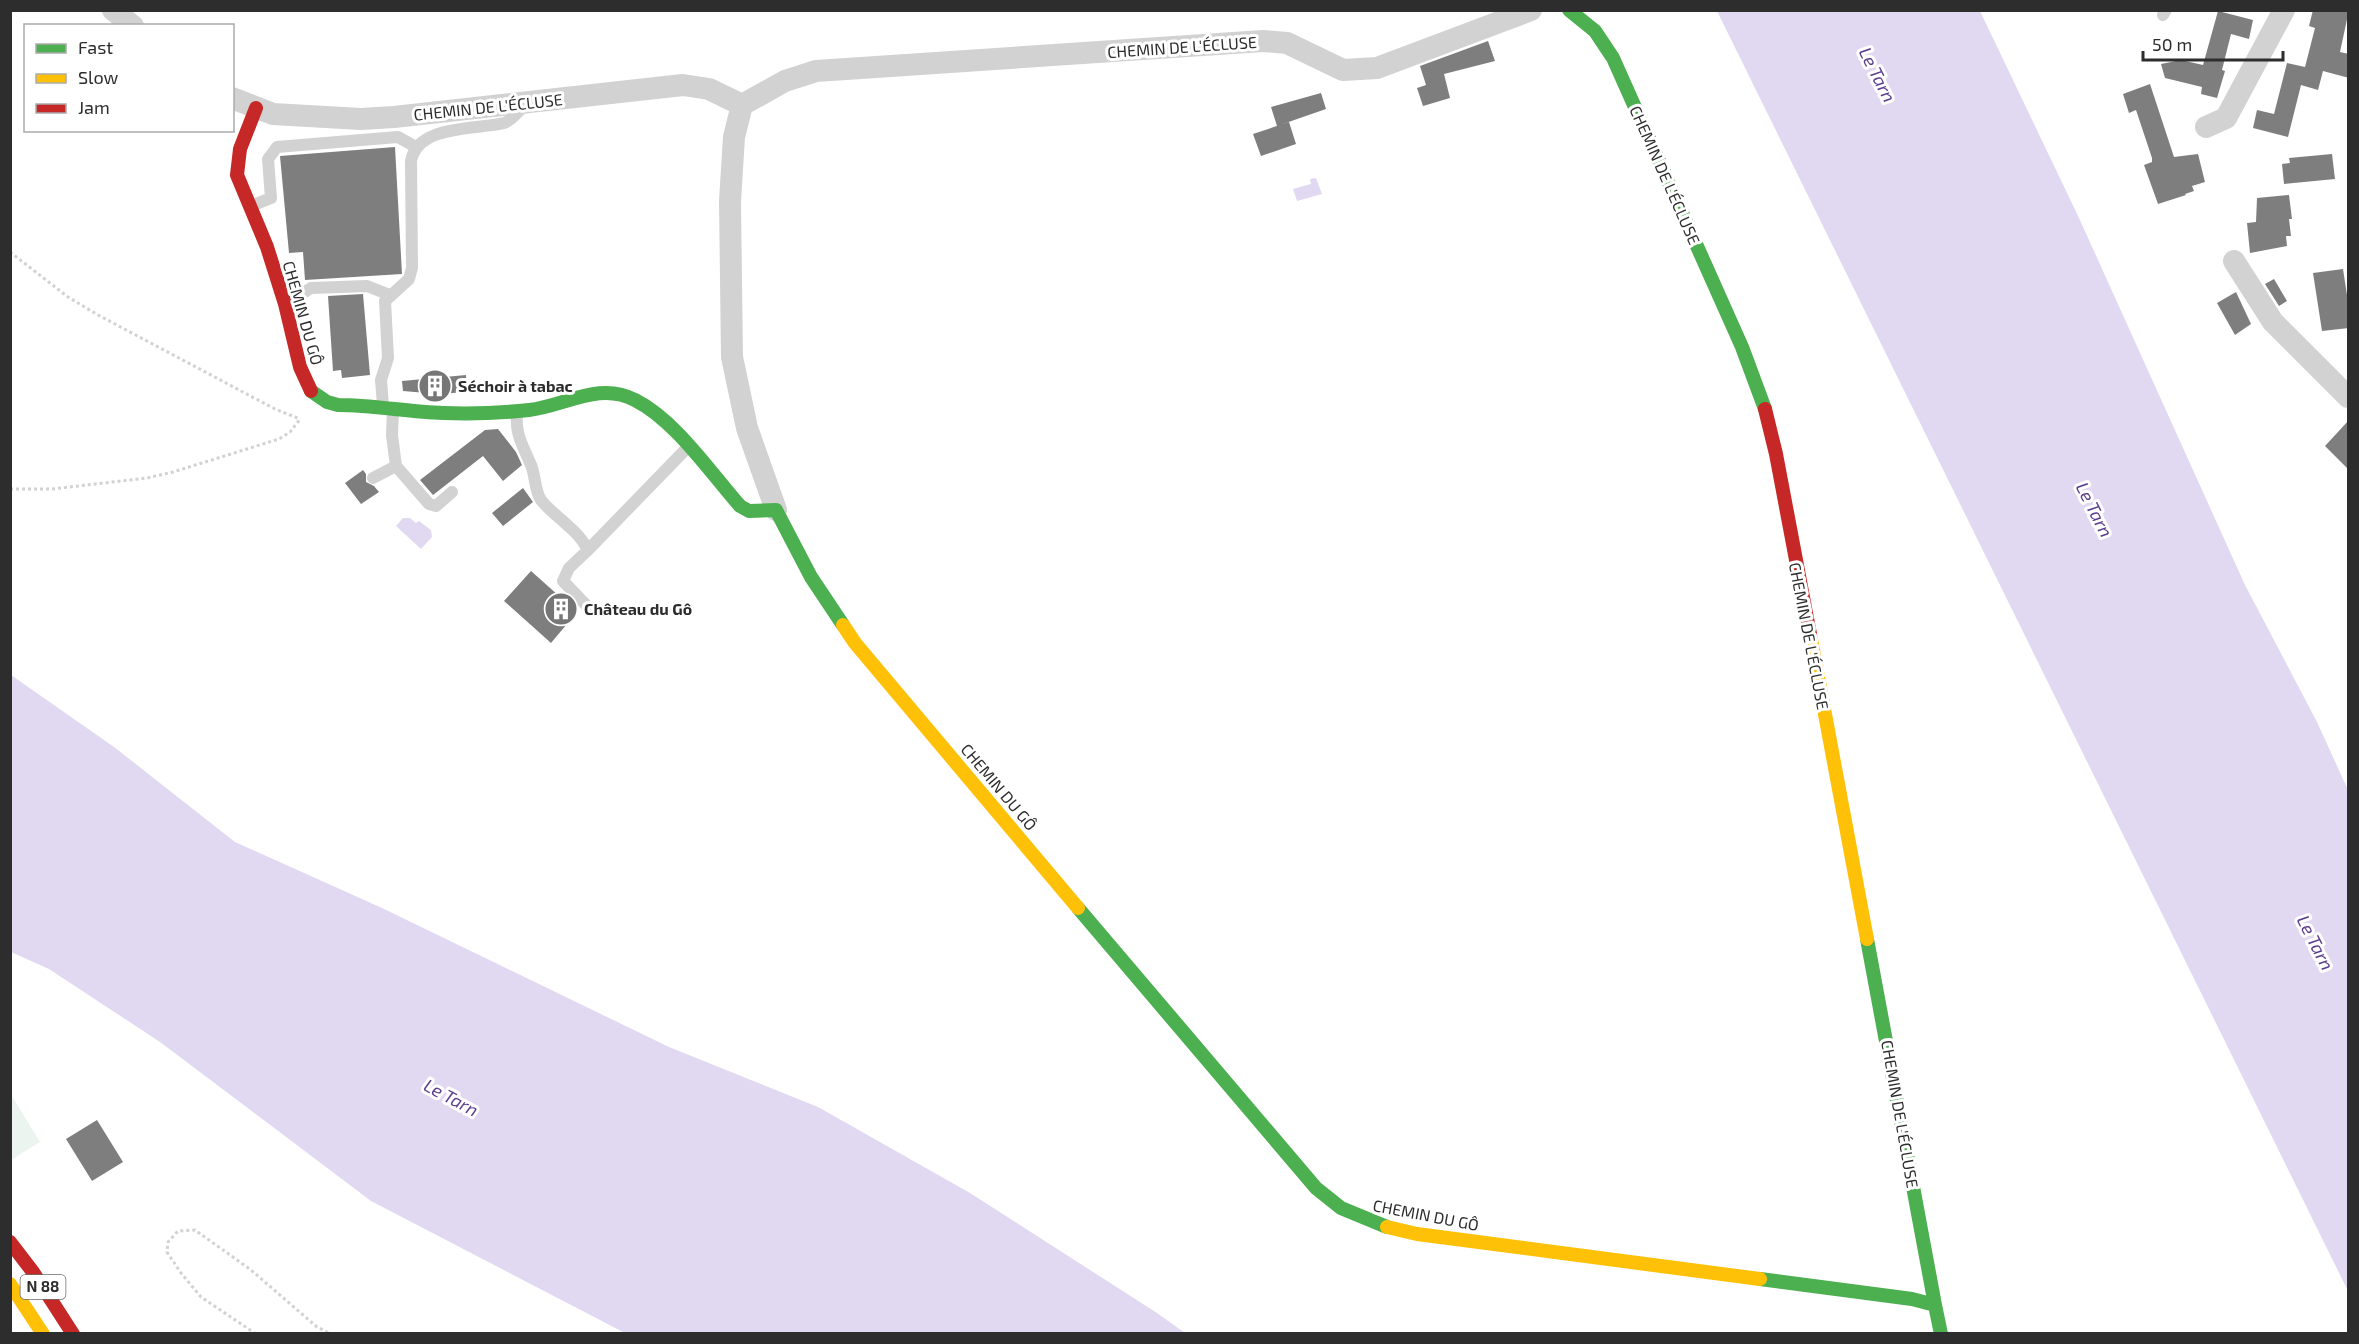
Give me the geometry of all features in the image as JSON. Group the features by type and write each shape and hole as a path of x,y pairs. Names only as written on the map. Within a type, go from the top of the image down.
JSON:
{"main road":[{"name":"CHEMIN DE L'ÉCLUSE","path":"1569,10 1592,26 1613,58 1742,347 1764,405 1776,454 1935,1305"},
{"name":"CHEMIN DU GÔ","path":"256,108 236,163 237,174 267,247 286,308 300,367 311,391 327,402 338,405 443,413 531,410 592,393 621,394 657,412 740,506 749,511 776,510 811,577 855,643 1303,1176 1333,1204 1365,1221 1418,1234 1912,1299 1935,1305"},
{"name":"N 88","path":"10,1242 33,1272 73,1334"},
{"name":"N 88","path":"10,1284 43,1334"},
{"path":"1935,1305 1941,1334"}],"street":[{"path":"113,10 130,24"},
{"name":"CHEMIN DE L'ÉCLUSE","path":"234,99 256,108 289,116 361,119 683,85 709,89 742,105 785,81 816,71 1274,41 1287,43 1343,70 1358,70 1377,68 1531,10"},
{"path":"2206,127 2226,118 2284,10"},
{"path":"742,105 734,136 730,201 732,357 747,428 776,510"},
{"path":"2234,261 2273,322 2349,397"}],"lane":[{"path":"452,492 436,506 429,504 396,466 388,408 381,380 388,358 385,301 409,279 412,268 411,161 416,147 422,142 460,128 506,123 528,102"},
{"path":"250,206 271,198 268,159 277,147 398,138 416,147"},
{"path":"286,308 311,288 367,286 390,295"},
{"path":"517,411 519,439 532,466 538,494 550,510 583,541 588,551"},
{"path":"587,606 563,581 569,568 689,447"},
{"path":"373,478 396,466"}],"path":[{"path":"10,252 68,297 98,315 275,409 300,419"},
{"path":"10,489 52,489 121,482 172,472 279,439 290,432 300,419 311,391"},
{"path":"256,1334 201,1297 181,1273 167,1252 168,1242 178,1231 195,1230 251,1270 317,1327 331,1334"}],"shaded area":[{"path":"10,1093 40,1142 11,1160 10,1160"}],"water":[{"name":"Le Tarn","path":"1717,11 1980,11 2079,218 2245,585 2317,722 2348,790 2348,1291"},
{"path":"1316,178 1322,194 1297,201 1293,189 1311,184 1310,179"},
{"path":"403,518 410,518 416,523 419,521 431,530 432,537 421,549 396,526"},
{"name":"Le Tarn","path":"11,675 114,747 235,842 382,908 669,1047 818,1107 970,1193 1185,1333 625,1333 371,1201 160,1042 49,969 11,952"}],"building":[{"path":"2313,10 2349,10 2340,52 2349,54 2349,78 2323,71 2318,90 2301,85 2288,137 2253,128 2257,110 2274,114 2287,63 2305,67 2315,28 2309,26"},
{"path":"2218,11 2253,20 2249,39 2231,34 2222,70 2225,71 2217,98 2201,94 2202,87 2165,78 2161,64 2181,60 2203,65"},
{"path":"1488,41 1495,61 1444,74 1450,98 1423,106 1417,88 1426,85 1420,66"},
{"path":"2150,84 2174,157 2198,154 2205,182 2192,186 2194,191 2186,195 2158,204 2144,165 2152,162 2152,158 2136,110 2129,113 2123,94"},
{"path":"1321,93 1326,109 1277,126 1271,107"},
{"path":"1289,122 1296,144 1261,156 1253,134"},
{"path":"395,147 402,274 305,280 303,252 289,253 280,156"},
{"path":"2332,154 2335,179 2284,184 2282,164 2290,163 2289,158"},
{"path":"2289,195 2292,219 2289,219 2291,236 2286,236 2287,246 2250,253 2247,223 2256,222 2257,198"},
{"path":"2343,269 2349,308 2349,328 2322,331 2313,273"},
{"path":"2274,279 2287,301 2279,306 2265,284"},
{"path":"2236,292 2251,324 2235,335 2217,303"},
{"path":"363,294 370,375 342,378 341,370 333,371 328,296"},
{"name":"Séchoir à tabac","path":"466,375 467,392 438,394 403,391 402,381"},
{"path":"2349,420 2349,470 2325,446"},
{"path":"498,429 516,452 522,465 503,481 483,456 433,495 420,480 485,430"},
{"path":"363,470 366,474 366,482 379,492 361,504 345,483"},
{"path":"523,488 533,502 503,526 492,513"},
{"name":"Château du Gô","path":"531,571 577,612 551,643 504,601"},
{"path":"97,1120 123,1162 92,1181 66,1139"}],"traffic: fast":[{"path":"1569,10 1595,31 1613,58 1742,347 1765,409"},
{"path":"311,391 327,402 338,405 443,413 529,410 582,396 608,393 635,400 650,409 678,433 740,506 749,511 776,510 811,577 843,625"},
{"path":"1078,908 1316,1188 1341,1208 1387,1227"},
{"path":"1867,939 1935,1305"},
{"path":"1760,1279 1912,1299 1935,1305 1941,1334"}],"traffic: slow":[{"path":"843,625 855,643 1078,908"},
{"path":"1810,634 1867,939"},
{"path":"1387,1227 1417,1234 1760,1279"},
{"path":"10,1284 43,1334"}],"traffic: jam":[{"path":"256,108 240,149 237,175 267,247 285,304 300,367 311,391"},
{"path":"1765,409 1776,454 1810,634"},
{"path":"10,1242 33,1272 73,1334"}],"place":[{"name":"Séchoir à tabac","path":"435,386"},
{"name":"Château du Gô","path":"561,609"}]}
